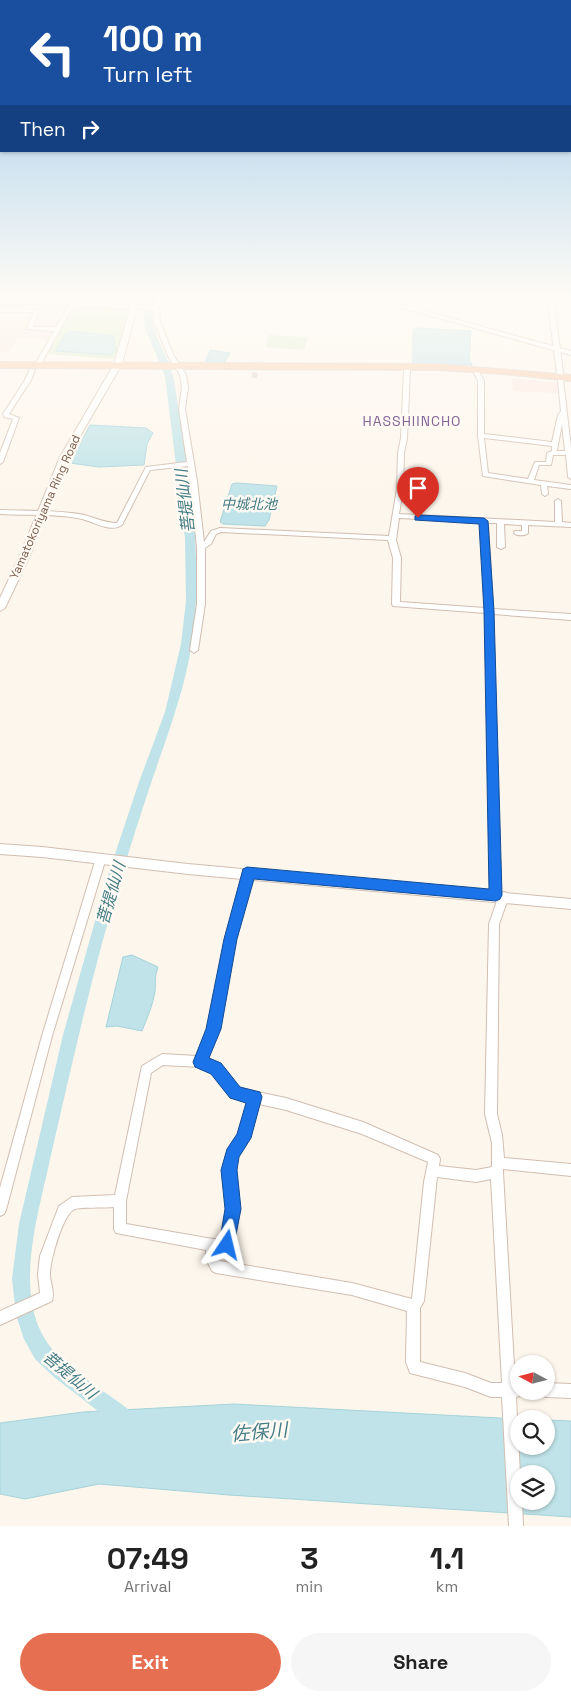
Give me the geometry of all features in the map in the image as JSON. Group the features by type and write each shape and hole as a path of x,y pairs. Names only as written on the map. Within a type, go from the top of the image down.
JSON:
{"highway":[{"path":"25,367 34,368"},
{"path":"0,369 381,367"},
{"path":"440,367 504,371 564,380"},
{"path":"177,368 408,370 564,380 571,378"}],"main road":[{"name":"Yamatokoriyama Ring Road","path":"0,608 42,515 64,458 116,368"}],"street":[{"path":"561,367 564,380 571,477"},
{"path":"0,462 16,418 6,416 6,414 34,368"},
{"path":"177,368 185,387 182,409 189,464 196,497 201,547 201,604 194,650"},
{"path":"408,370 400,489 392,538 397,558 396,604 571,617"},
{"path":"477,373 481,380 481,436 485,475 571,487"},
{"path":"554,452 554,444 561,416 565,411"},
{"path":"481,436 554,444"},
{"path":"531,480 536,463 549,464 550,453 570,453"},
{"path":"0,512 79,516 98,524 119,525 148,468 189,464"},
{"path":"544,484 545,494"},
{"path":"558,500 559,524"},
{"path":"396,516 571,525"},
{"path":"484,521 500,896 494,924 491,1114 498,1135 498,1168 510,1355"},
{"path":"500,522 501,547"},
{"path":"517,533 525,533 525,522"},
{"path":"201,547 209,542 213,533 220,530 392,538"},
{"path":"0,849 188,869 500,896 571,904"},
{"path":"0,1210 47,1036 102,859"},
{"path":"200,1062 214,1029 230,939 248,878 247,873"},
{"path":"255,1097 244,1138 232,1154 229,1170 233,1209 227,1245 213,1245 120,1229 120,1200 146,1070 162,1059 200,1062 216,1068 236,1093 255,1097 286,1104 363,1128 403,1144 434,1159 418,1301 414,1306 413,1362 415,1368 465,1380 491,1390 510,1393"},
{"path":"433,1171 476,1176 498,1168 571,1170"},
{"path":"0,1318 47,1296 44,1274 46,1256 64,1210 72,1202 120,1200"},
{"path":"213,1245 212,1259 216,1267 352,1289 414,1306"},
{"path":"555,1390 571,1391"},
{"path":"513,1400 516,1526"}],"shaded area":[{"path":"512,378 558,383 559,393 513,391"}],"water":[{"path":"90,425 146,428 153,433 147,444 144,465 99,467 70,463"},
{"name":"中城北池","path":"232,484 277,486 269,520 265,526 223,524 220,522"},
{"path":"132,955 158,967 153,1001 142,1031 117,1026 106,1027 123,957"},
{"name":"佐保川","path":"234,1404 510,1419 510,1455 555,1455 555,1420 571,1421 571,1517 229,1495 99,1484 25,1499 0,1494 0,1423 83,1412"}],"waterway":[{"name":"菩提仙川","path":"127,1421 61,1371 39,1348 25,1315 22,1297 22,1261 27,1224 71,1035 115,875 145,782 171,712 187,644 191,601 190,538 181,457 167,367"}],"tunnel":[{"path":"254,378 256,367"}],"district":[{"name":"HASSHIINCHO","path":"412,421"}],"route":[{"path":"227,1245 233,1209 229,1170 232,1154 244,1138 255,1097 236,1093 216,1068 200,1062 214,1029 230,939 248,878 247,873 371,886 496,895 489,611 484,549 484,521 418,518"}]}
